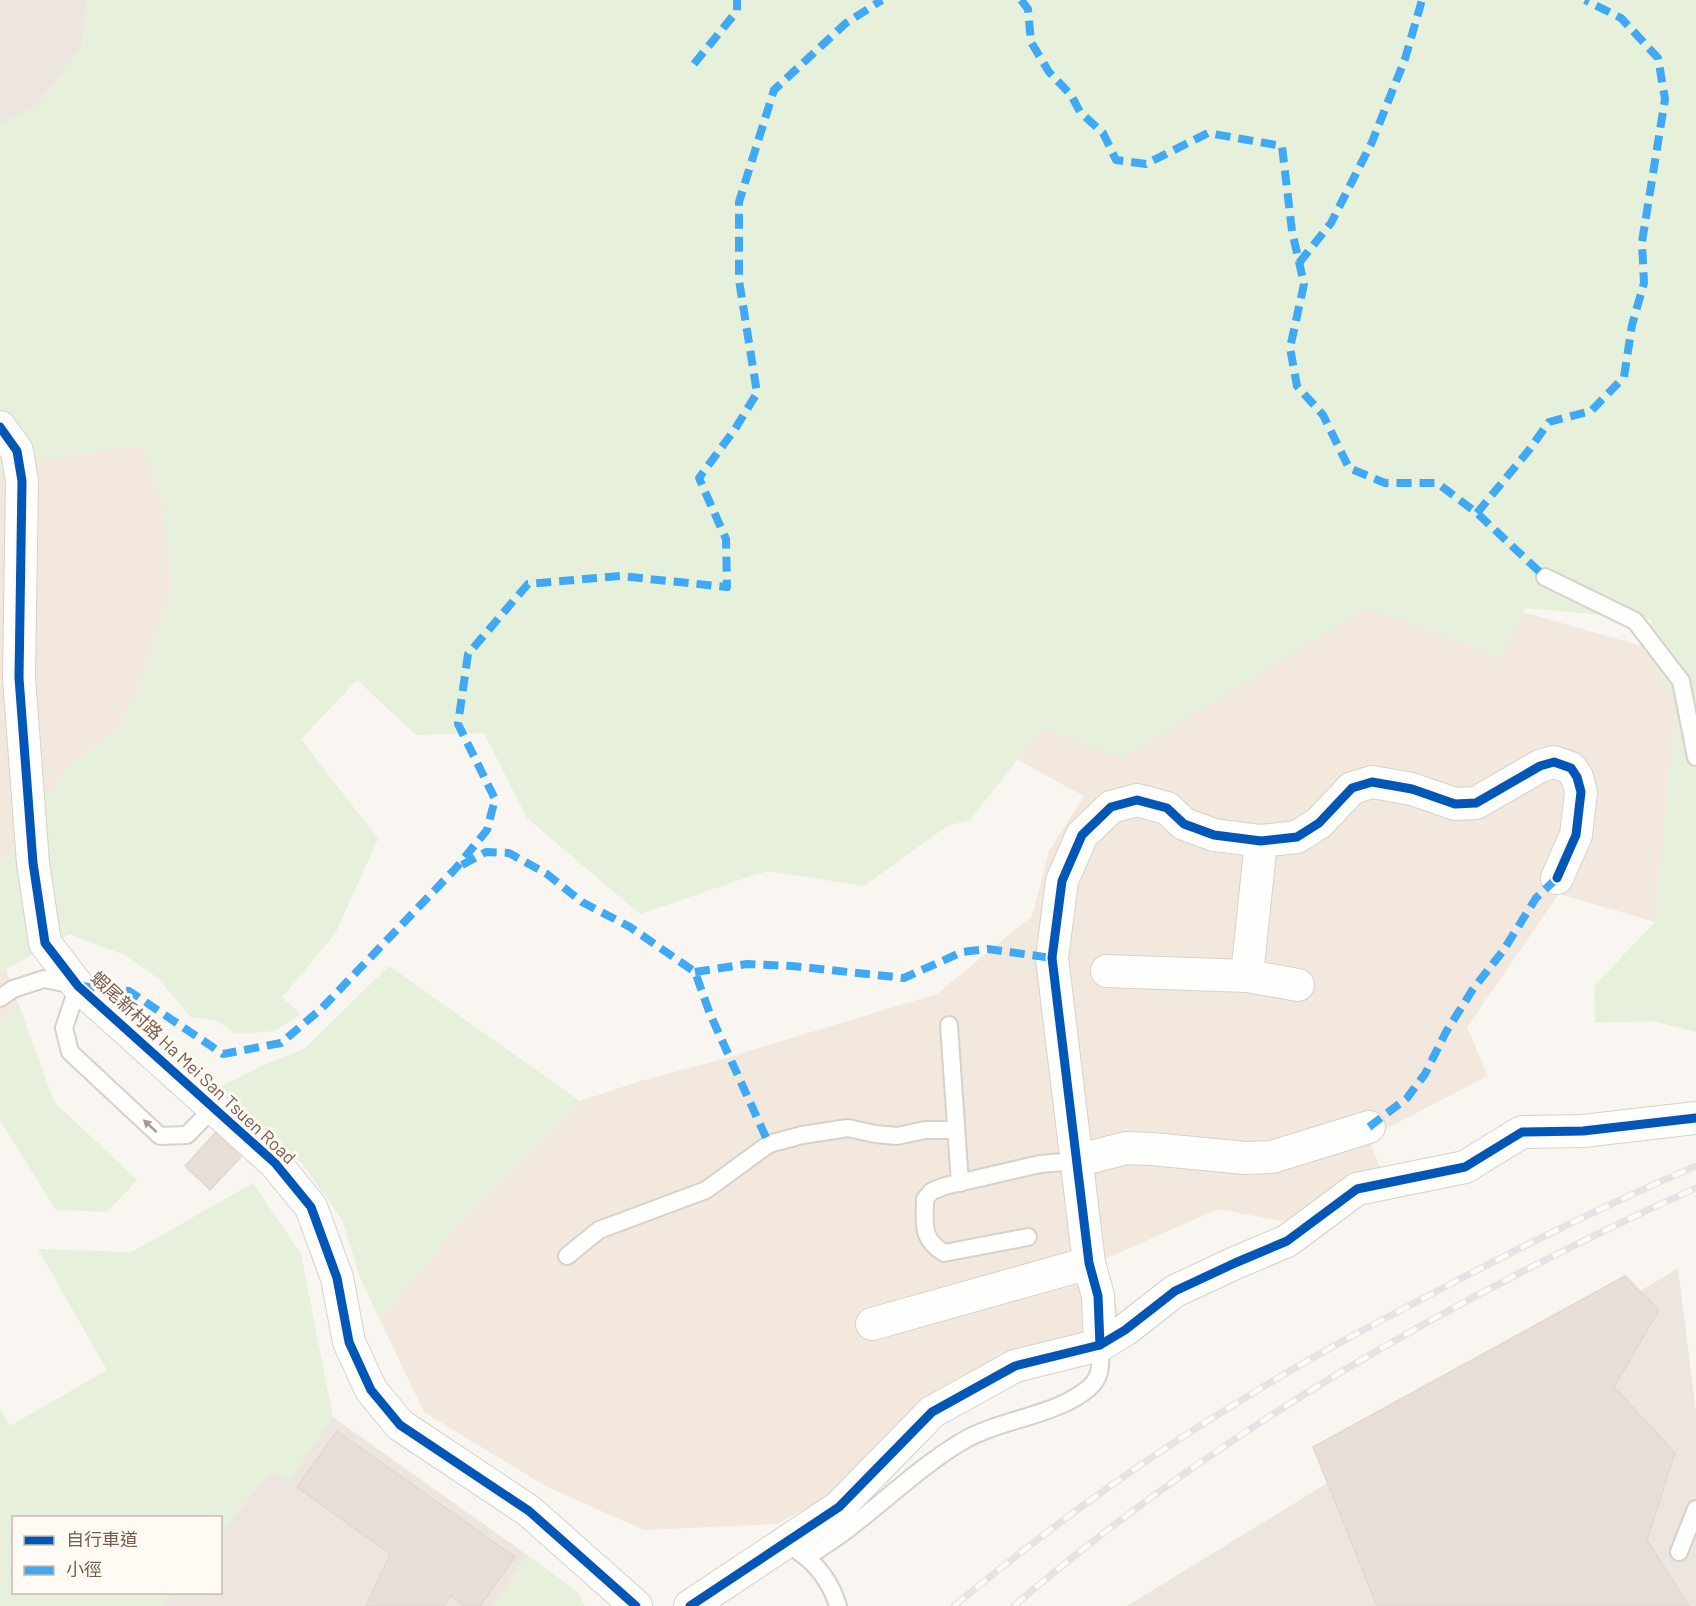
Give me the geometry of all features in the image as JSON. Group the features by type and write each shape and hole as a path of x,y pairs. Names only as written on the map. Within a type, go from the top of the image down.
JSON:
{"street":[{"name":"蝦尾新村路 Ha Mei San Tsuen Road","path":"0,427 17,451 22,481 19,678 33,863 45,943 78,986 275,1163 311,1207 337,1278 349,1342 371,1390 400,1425 529,1511 636,1606"},
{"path":"1100,1345 1098,1296 1089,1263 1052,958 1062,881 1082,835 1111,807 1137,800 1167,808 1184,824 1214,835 1260,841 1297,837 1319,823 1352,788 1372,782 1412,789 1455,804 1476,803 1540,765 1554,762 1571,768 1577,777 1581,792 1576,835 1557,878"},
{"path":"1247,976 1260,841"},
{"path":"1107,971 1247,976 1298,985"},
{"path":"690,1606 796,1550 932,1412 1015,1366 1100,1345 1125,1330 1175,1291 1287,1241 1357,1189 1465,1167 1522,1132 1583,1131 1696,1118"},
{"path":"1076,1161 1126,1148 1245,1158 1272,1157 1369,1127"},
{"path":"872,1324 1089,1263"}],"lane":[{"path":"1545,577 1635,621 1682,681 1696,757"},
{"path":"0,998 13,989 44,979 78,986 64,1028 70,1052 160,1136 187,1135 214,1107"},
{"path":"949,1025 960,1183"},
{"path":"567,1256 599,1230 706,1190 769,1144 801,1135 848,1128 897,1136 925,1131 956,1130"},
{"path":"1028,1237 944,1253 932,1245 925,1234 925,1199 932,1191 960,1183 1040,1164 1076,1161"},
{"path":"838,1606 833,1590 820,1570 796,1550 847,1530 902,1485 962,1441 1073,1401 1092,1385 1100,1372 1100,1345"},
{"path":"1679,1552 1696,1509"}],"shaded area":[{"path":"0,0 87,0 81,48 37,105 0,124"},
{"path":"141,444 162,502 172,586 139,686 115,732 69,766 0,863 0,471 30,462"},
{"path":"1092,593 1263,644 1373,609 1502,657 1522,612 1642,646 1676,702 1655,922 1559,894 1467,1027 1488,1076 1368,1138 1383,1174 1298,1224 1218,1209 1105,1259 1120,1319 1072,1342 835,1492 777,1524 644,1530 545,1486 424,1412 380,1320 471,1210 580,1101 937,994 1032,916 1049,851 1084,796 1018,760"},
{"path":"6,970 20,1008 0,1020 0,973"},
{"path":"1678,1268 1696,1413 1696,1606 1127,1606"},
{"path":"333,1417 527,1555 494,1606 162,1606 171,1594 222,1594 222,1532 271,1471 289,1481"}],"green space":[{"path":"87,0 1696,0 1696,1032 1653,1021 1595,1023 1594,986 1655,922 1676,702 1642,646 1652,619 1524,608 1502,657 1373,609 1355,615 1122,759 1042,728 970,820 947,826 864,886 768,871 640,914 527,818 484,733 416,735 357,680 301,739 378,839 335,934 282,997 300,1014 275,1031 235,1034 218,1021 190,1017 159,979 125,955 69,934 0,973 0,863 69,766 115,732 139,686 172,586 162,502 141,444 30,462 0,471 0,124 37,105 81,48"},
{"path":"389,966 580,1101 471,1210 380,1320 360,1277 342,1220 302,1163 220,1087 266,1064 304,1049"},
{"path":"20,1008 54,1102 137,1180 107,1212 56,1210 0,1120 0,1020"},
{"path":"253,1183 301,1254 333,1417 289,1481 271,1471 222,1532 222,1516 12,1516 12,1594 171,1594 162,1606 0,1606 0,1408 10,1426 107,1370 38,1249 132,1252"},
{"path":"527,1555 578,1592 585,1606 494,1606"}],"building":[{"path":"215,1133 241,1157 210,1190 185,1166"},
{"path":"1625,1276 1659,1310 1614,1387 1675,1453 1647,1540 1689,1606 1377,1606 1313,1447"},
{"path":"337,1431 515,1557 480,1606 464,1606 450,1596 444,1606 366,1606 390,1554 297,1487"}],"railway":[{"path":"954,1606 1096,1496 1207,1421 1269,1383 1505,1256 1600,1209 1696,1166"},
{"path":"1014,1606 1092,1542 1172,1482 1255,1426 1340,1373 1427,1322 1515,1275 1696,1188"}],"marked path":[{"path":"694,64 737,11 737,0"},
{"path":"80,986 129,991 223,1054 281,1043 321,1009 456,868 487,830 495,799 458,724 468,654 528,584 620,576 727,587 726,539 699,478 735,429 757,393 739,280 739,202 774,90 846,23 882,0"},
{"path":"1021,0 1028,9 1031,42 1049,72 1071,95 1080,112 1103,133 1116,160 1146,164 1208,133 1282,146 1292,231 1304,284 1290,348 1297,386 1323,415 1349,468 1385,483 1437,483 1477,513 1545,577"},
{"path":"1299,263 1331,223 1372,142 1405,59 1422,0"},
{"path":"1477,513 1549,422 1591,411 1624,377 1632,325 1644,283 1642,242 1665,99 1658,58 1621,18 1585,0"},
{"path":"462,865 486,852 509,853 547,874 582,902 630,927 695,972 710,1014 769,1144"},
{"path":"1369,1127 1407,1098 1425,1074 1446,1032 1473,989 1503,951 1536,898 1557,878"},
{"path":"695,972 747,964 792,966 904,978 962,952 988,949 1052,958"}],"cycle path":[{"path":"0,427 17,451 22,481 19,678 33,863 45,943 78,986 275,1163 311,1207 337,1278 349,1342 371,1390 400,1425 529,1511 636,1606"},
{"path":"1100,1345 1098,1296 1089,1263 1052,958 1062,881 1082,835 1111,807 1137,800 1167,808 1184,824 1214,835 1261,841 1297,837 1319,823 1352,788 1372,782 1412,789 1455,804 1476,803 1540,766 1554,762 1571,768 1577,777 1581,792 1576,835 1557,878"},
{"path":"690,1606 839,1507 932,1412 1015,1366 1100,1345 1125,1330 1175,1291 1287,1241 1357,1189 1465,1167 1522,1132 1583,1131 1696,1118"}]}
